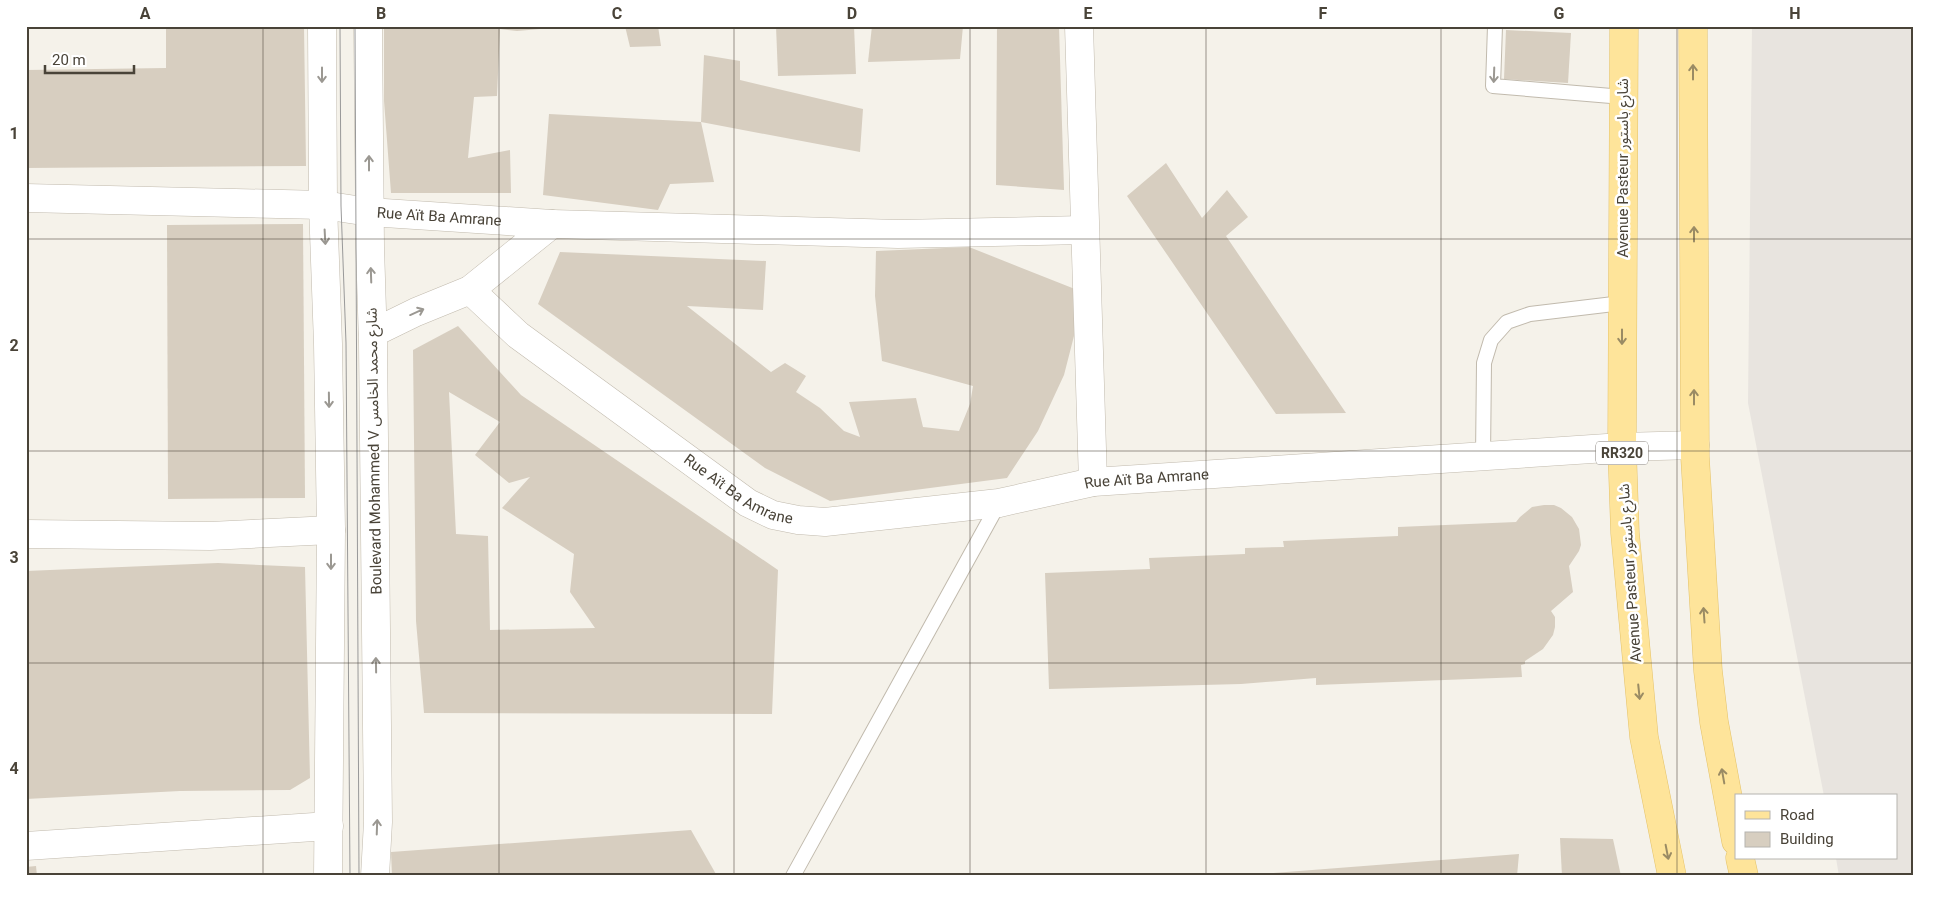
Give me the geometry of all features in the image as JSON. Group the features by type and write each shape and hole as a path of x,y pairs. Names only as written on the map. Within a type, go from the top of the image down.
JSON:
{"main road":[{"name":"Avenue Pasteur شارع باستور","path":"1624,26 1622,447 1625,533 1644,737 1672,876"},
{"path":"1693,26 1695,446 1708,671 1714,722 1735,836"},
{"path":"1740,860 1744,876"}],"street":[{"path":"322,26 323,204 328,344 331,530 328,876"},
{"name":"Boulevard Mohammed V شارع محمد الخامس","path":"368,26 378,812 375,876"},
{"path":"1079,26 1092,482"},
{"name":"Rue Aït Ba Amrane","path":"26,198 323,204 369,212 552,224 898,234 1084,230"},
{"path":"373,333 416,312 470,290 552,224"},
{"name":"Rue Aït Ba Amrane","path":"470,290 518,335 748,503 773,515 798,520 825,522 999,504 1092,482 1622,447 1695,446"},
{"path":"26,534 210,536 331,530"},
{"path":"26,846 329,826"}],"lane":[{"path":"1495,26 1493,86 1623,98"},
{"path":"1483,457 1484,363 1490,340 1507,322 1530,314 1622,303"},
{"path":"793,876 999,504"}],"shaded area":[{"path":"1752,26 1914,26 1914,876 1839,876 1836,860 1898,860 1898,794 1824,794 1748,403"}],"building":[{"path":"166,26 304,26 306,166 26,168 26,70 166,68"},
{"path":"384,26 552,26 552,28 517,31 500,29 497,96 474,97 468,158 510,150 511,193 391,193 384,101"},
{"path":"625,26 658,26 661,46 630,47"},
{"path":"776,26 854,26 856,74 778,76"},
{"path":"872,26 963,26 960,59 868,62"},
{"path":"997,26 1059,26 1064,190 996,185"},
{"path":"1506,30 1571,33 1568,83 1504,79"},
{"path":"704,55 740,61 740,80 863,109 860,152 701,122"},
{"path":"549,114 701,122 714,182 670,184 658,210 543,195"},
{"path":"1166,163 1202,218 1227,190 1248,217 1226,236 1346,413 1276,414 1127,196"},
{"path":"303,224 305,498 168,499 167,225"},
{"path":"969,247 1085,293 1064,375 1038,431 1007,478 830,501 765,468 538,304 560,252 766,261 763,310 687,306 771,372 785,363 806,376 796,392 820,408 844,431 860,437 849,402 916,398 923,427 959,431 970,404 973,386 882,361 875,296 876,251"},
{"path":"458,326 521,395 778,570 772,714 424,713 416,621 413,350","holes":["449,392 500,422 475,455 509,483 530,477 502,508 574,554 570,592 595,628 490,630 488,536 456,534"]},
{"path":"1554,505 1561,508 1572,517 1579,529 1581,545 1569,566 1573,592 1551,611 1555,617 1553,635 1543,649 1525,661 1525,664 1521,665 1522,677 1316,685 1316,678 1241,684 1049,689 1045,573 1150,569 1149,558 1245,554 1245,548 1284,547 1283,541 1398,536 1398,527 1516,522 1532,507"},
{"path":"218,563 305,567 310,778 290,790 180,791 26,799 26,571"},
{"path":"691,830 717,876 392,876 391,852"},
{"path":"1560,838 1613,839 1621,876 1562,876"},
{"path":"1519,854 1517,876 1261,876 1261,874"},
{"path":"36,866 37,876 26,876 26,867"}],"tram line":[{"path":"340,26 341,206 346,343 350,876"},
{"path":"355,26 359,876"}]}
